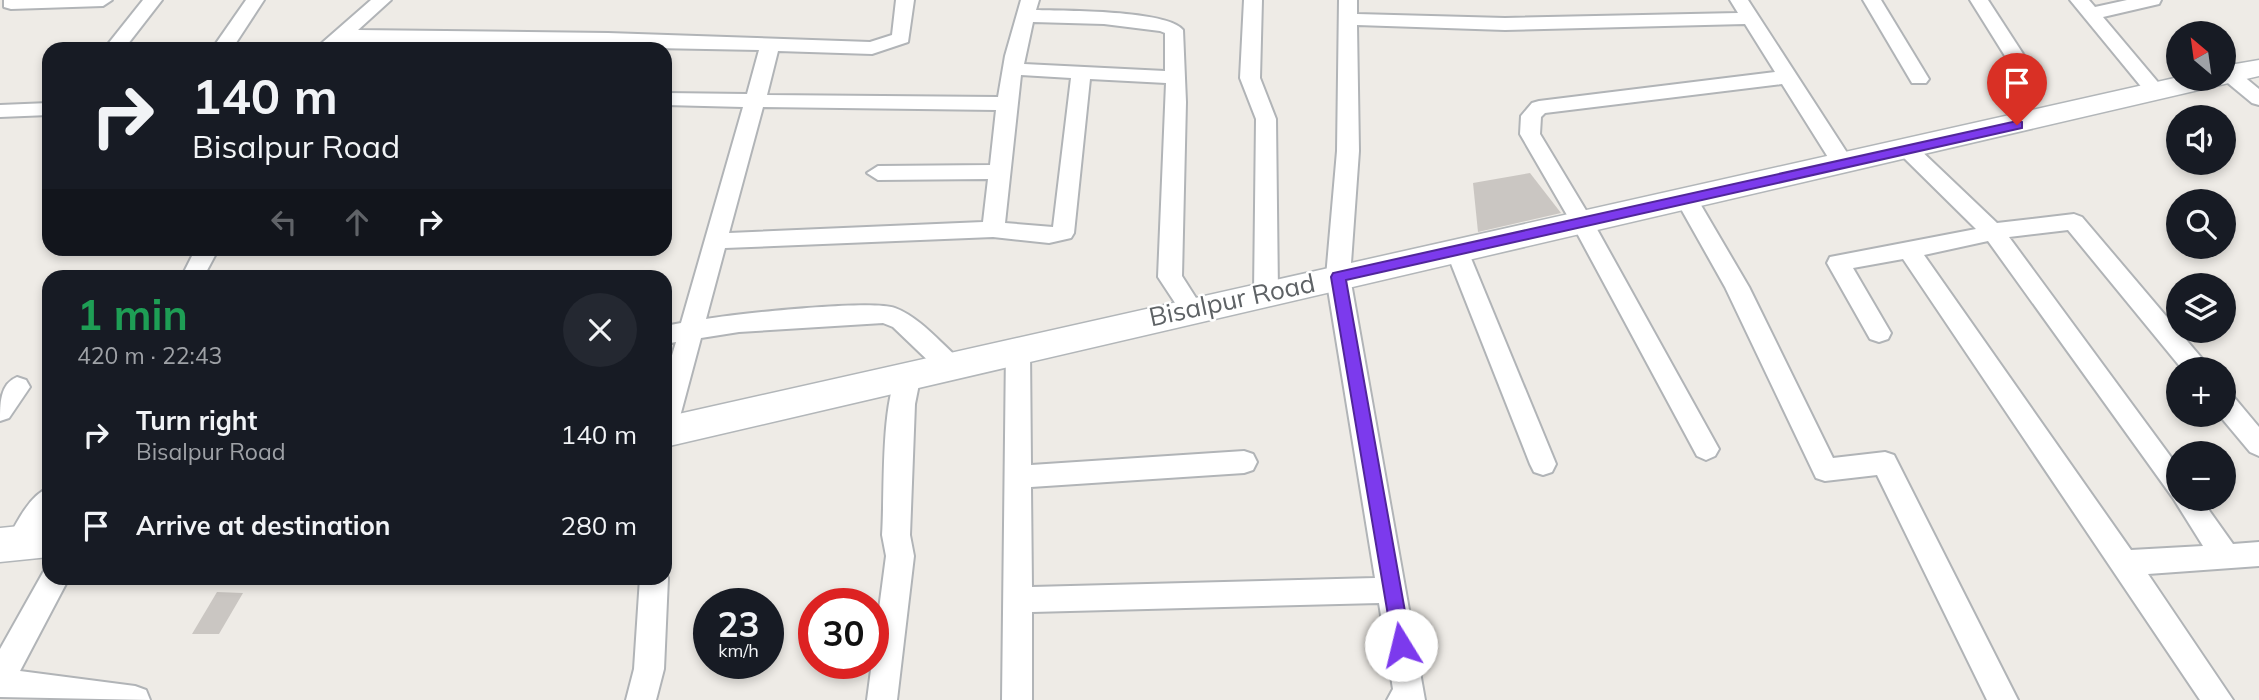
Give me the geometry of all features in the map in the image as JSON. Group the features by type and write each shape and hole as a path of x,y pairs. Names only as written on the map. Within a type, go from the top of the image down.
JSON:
{"main road":[{"name":"Bisalpur Road","path":"2236,73 2259,68"},
{"name":"Bisalpur Road","path":"672,430 1191,309 1844,165 2166,88"}],"street":[{"path":"8,5 103,0"},
{"path":"120,42 153,0"},
{"path":"227,42 255,0"},
{"path":"333,42 382,0"},
{"path":"672,43 872,48 901,38 905,0"},
{"path":"1253,0 1250,78 1266,119 1266,293"},
{"path":"1740,0 1844,165"},
{"path":"1872,0 1919,79"},
{"path":"1979,0 2017,60"},
{"path":"2084,7 2152,0"},
{"path":"2084,7 2155,91"},
{"path":"993,229 1007,101 1019,32 1028,8 1169,26 1176,37 1170,276 1191,309"},
{"path":"1402,700 1410,700 1338,277 1348,151 1349,10 1505,24 1751,18"},
{"path":"672,397 770,46"},
{"path":"1013,69 1173,77"},
{"path":"715,241 993,229 1049,235 1063,233 1081,74"},
{"path":"1706,449 1530,134 1531,116 1539,107 1787,77"},
{"path":"2236,85 2259,99"},
{"path":"672,99 990,105 1007,101"},
{"path":"0,111 42,109"},
{"path":"1908,150 1992,230 2054,312 2166,471"},
{"path":"878,173 1001,172"},
{"path":"1686,200 1737,287 1825,470 1885,463 2003,700"},
{"path":"1879,333 1838,263 1977,237 1992,230 2074,222 2186,357"},
{"path":"1909,250 2127,563 2218,700"},
{"path":"1457,251 1543,464"},
{"path":"672,334 740,323 886,314 901,321 949,365"},
{"path":"1017,700 1020,477 1018,349"},
{"path":"882,700 900,556 896,535 900,443 902,404 909,374"},
{"path":"0,411 17,387"},
{"path":"2236,417 2259,445"},
{"path":"1020,477 1244,462"},
{"path":"23,543 42,511"},
{"path":"2194,511 2226,556"},
{"path":"2127,563 2259,554"},
{"path":"51,585 0,680 135,700"},
{"path":"641,700 649,668 654,585"},
{"path":"1019,600 1392,590"}],"building":[{"path":"1530,173 1561,213 1478,232 1473,183"},
{"path":"217,592 243,593 219,634 192,634"}],"route":[{"path":"1401,645 1338,277 2017,125"}]}
